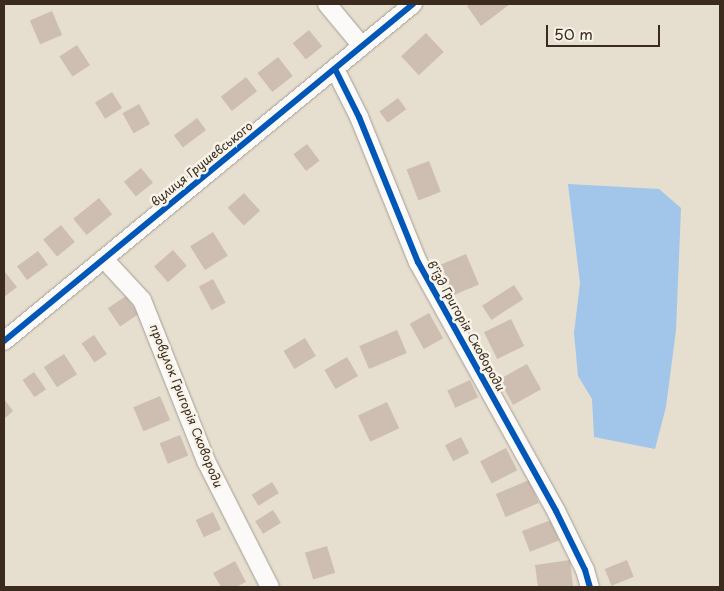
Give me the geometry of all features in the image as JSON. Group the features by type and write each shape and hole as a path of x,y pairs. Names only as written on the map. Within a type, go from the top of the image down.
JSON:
{"street":[{"path":"327,4 361,45"},
{"name":"вулиця Грушевського","path":"4,341 413,4"},
{"name":"в'їзд Григорія Сковороди","path":"335,69 358,117 418,262 556,512 585,570 590,587"},
{"name":"провулок Григорія Сковороди","path":"104,259 142,300 207,463 270,587"}],"water":[{"path":"568,184 659,189 681,208 676,330 666,407 655,449 594,437 592,399 578,376 574,333 580,283"}],"building":[{"path":"470,4 510,4 481,26 467,6"},
{"path":"52,11 62,35 40,44 30,20"},
{"path":"309,30 322,46 306,60 293,43"},
{"path":"426,33 444,52 419,75 401,56"},
{"path":"77,45 90,65 72,77 59,56"},
{"path":"278,57 293,76 272,92 258,73"},
{"path":"246,77 257,91 232,111 221,97"},
{"path":"112,92 122,108 105,119 95,103"},
{"path":"398,98 406,109 388,123 379,112"},
{"path":"139,104 150,124 134,133 122,113"},
{"path":"197,118 206,130 183,147 174,135"},
{"path":"307,144 320,161 306,171 293,154"},
{"path":"429,161 441,192 418,200 407,170"},
{"path":"141,168 153,183 136,197 124,182"},
{"path":"244,193 260,211 244,226 228,208"},
{"path":"99,198 112,214 87,235 73,219"},
{"path":"61,225 75,242 57,257 43,239"},
{"path":"213,232 228,256 205,270 190,246"},
{"path":"173,250 187,266 168,282 154,266"},
{"path":"38,251 48,265 27,280 17,266"},
{"path":"466,254 479,284 454,295 441,265"},
{"path":"4,271 17,287 4,297"},
{"path":"213,279 226,303 212,310 199,287"},
{"path":"514,285 523,299 491,320 482,306"},
{"path":"126,296 138,314 120,327 108,308"},
{"path":"429,313 443,338 424,349 410,324"},
{"path":"511,319 524,346 497,359 484,332"},
{"path":"397,330 407,353 369,369 359,346"},
{"path":"94,335 107,354 94,362 82,343"},
{"path":"305,338 316,356 294,369 284,351"},
{"path":"64,354 77,374 57,387 44,367"},
{"path":"347,357 358,376 335,389 324,370"},
{"path":"527,364 541,389 513,405 499,380"},
{"path":"34,372 46,389 35,397 23,380"},
{"path":"470,380 478,397 455,408 447,391"},
{"path":"160,396 170,420 143,431 133,407"},
{"path":"4,399 13,411 4,419"},
{"path":"387,402 399,428 370,442 358,416"},
{"path":"180,435 188,455 168,464 160,443"},
{"path":"461,437 469,453 453,461 445,445"},
{"path":"506,448 517,470 492,483 480,461"},
{"path":"529,480 539,503 506,517 496,494"},
{"path":"272,482 279,493 259,506 252,495"},
{"path":"273,510 281,523 263,534 255,521"},
{"path":"213,512 221,529 204,537 196,520"},
{"path":"551,520 559,541 530,552 522,531"},
{"path":"327,546 335,573 313,580 305,553"},
{"path":"570,560 573,587 538,587 535,565"},
{"path":"627,560 634,577 611,586 605,569"},
{"path":"235,561 246,582 236,587 221,587 213,573"}],"cycle path":[{"path":"4,341 413,4"},
{"path":"335,69 359,117 418,262 556,511 585,570 590,587"}]}
